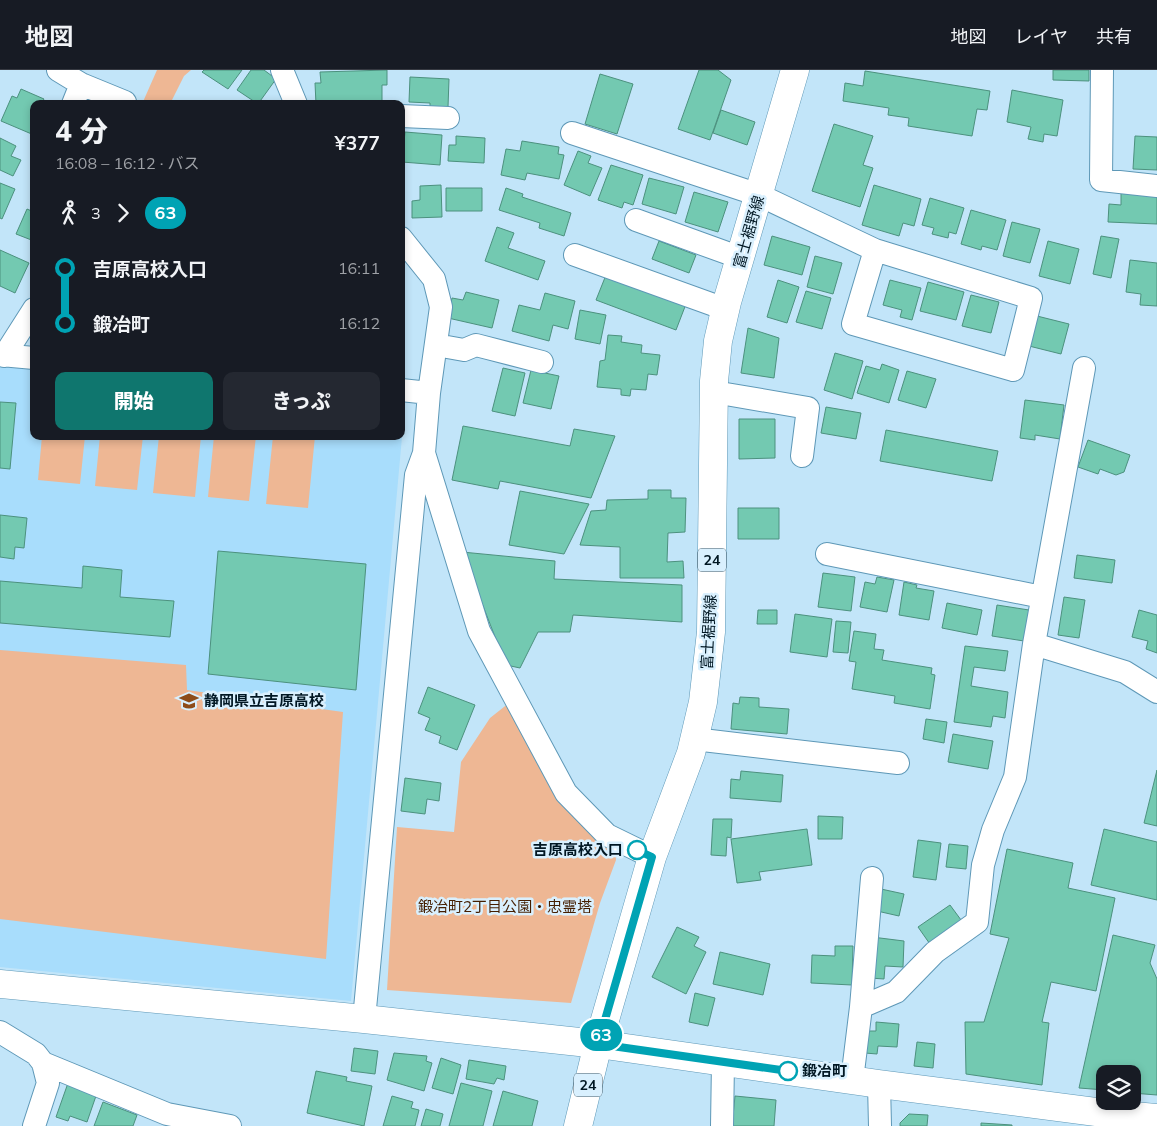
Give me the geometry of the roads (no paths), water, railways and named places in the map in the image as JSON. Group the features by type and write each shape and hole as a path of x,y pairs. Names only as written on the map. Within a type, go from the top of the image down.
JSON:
{"street":[{"path":"58,70 77,94 113,100"},
{"path":"282,70 294,100"},
{"name":"富士裾野線","path":"578,1126 598,1044 652,857 694,738 703,702 711,632 714,392 718,341 795,70"},
{"path":"1102,70 1101,180 1157,186"},
{"path":"405,116 448,118"},
{"path":"572,133 759,195 875,250 1031,298 1013,370 853,324 875,250"},
{"path":"636,220 741,258"},
{"path":"364,1019 416,476 424,453 429,393 441,307 434,279 405,243"},
{"path":"575,255 726,309"},
{"path":"30,315 2,355 30,358"},
{"path":"436,345 464,350 476,345 542,362"},
{"path":"861,1007 896,992 935,952 977,922 983,865 993,830 1015,777 1034,644 1084,368"},
{"path":"405,390 429,393"},
{"path":"714,392 808,408 802,456"},
{"path":"424,453 479,632 566,793 607,835 652,857"},
{"path":"827,554 1042,597"},
{"path":"1034,644 1125,672 1157,692"},
{"path":"694,738 898,763"},
{"path":"852,1080 861,1007 872,878"},
{"path":"0,984 364,1019 598,1044 880,1084 1111,1114 1157,1118"},
{"path":"0,1032 36,1054 43,1063 48,1083 34,1126"},
{"path":"722,1126 723,1062"},
{"path":"43,1063 167,1114 230,1126"},
{"path":"880,1084 880,1126"}],"place":[{"name":"静岡県立吉原高校","path":"189,701"},
{"name":"吉原高校入口","path":"637,850"},
{"name":"鍛冶町","path":"788,1071"}],"park label":[{"name":"鍛冶町2丁目公園・忠霊塔","path":"505,907"}]}
